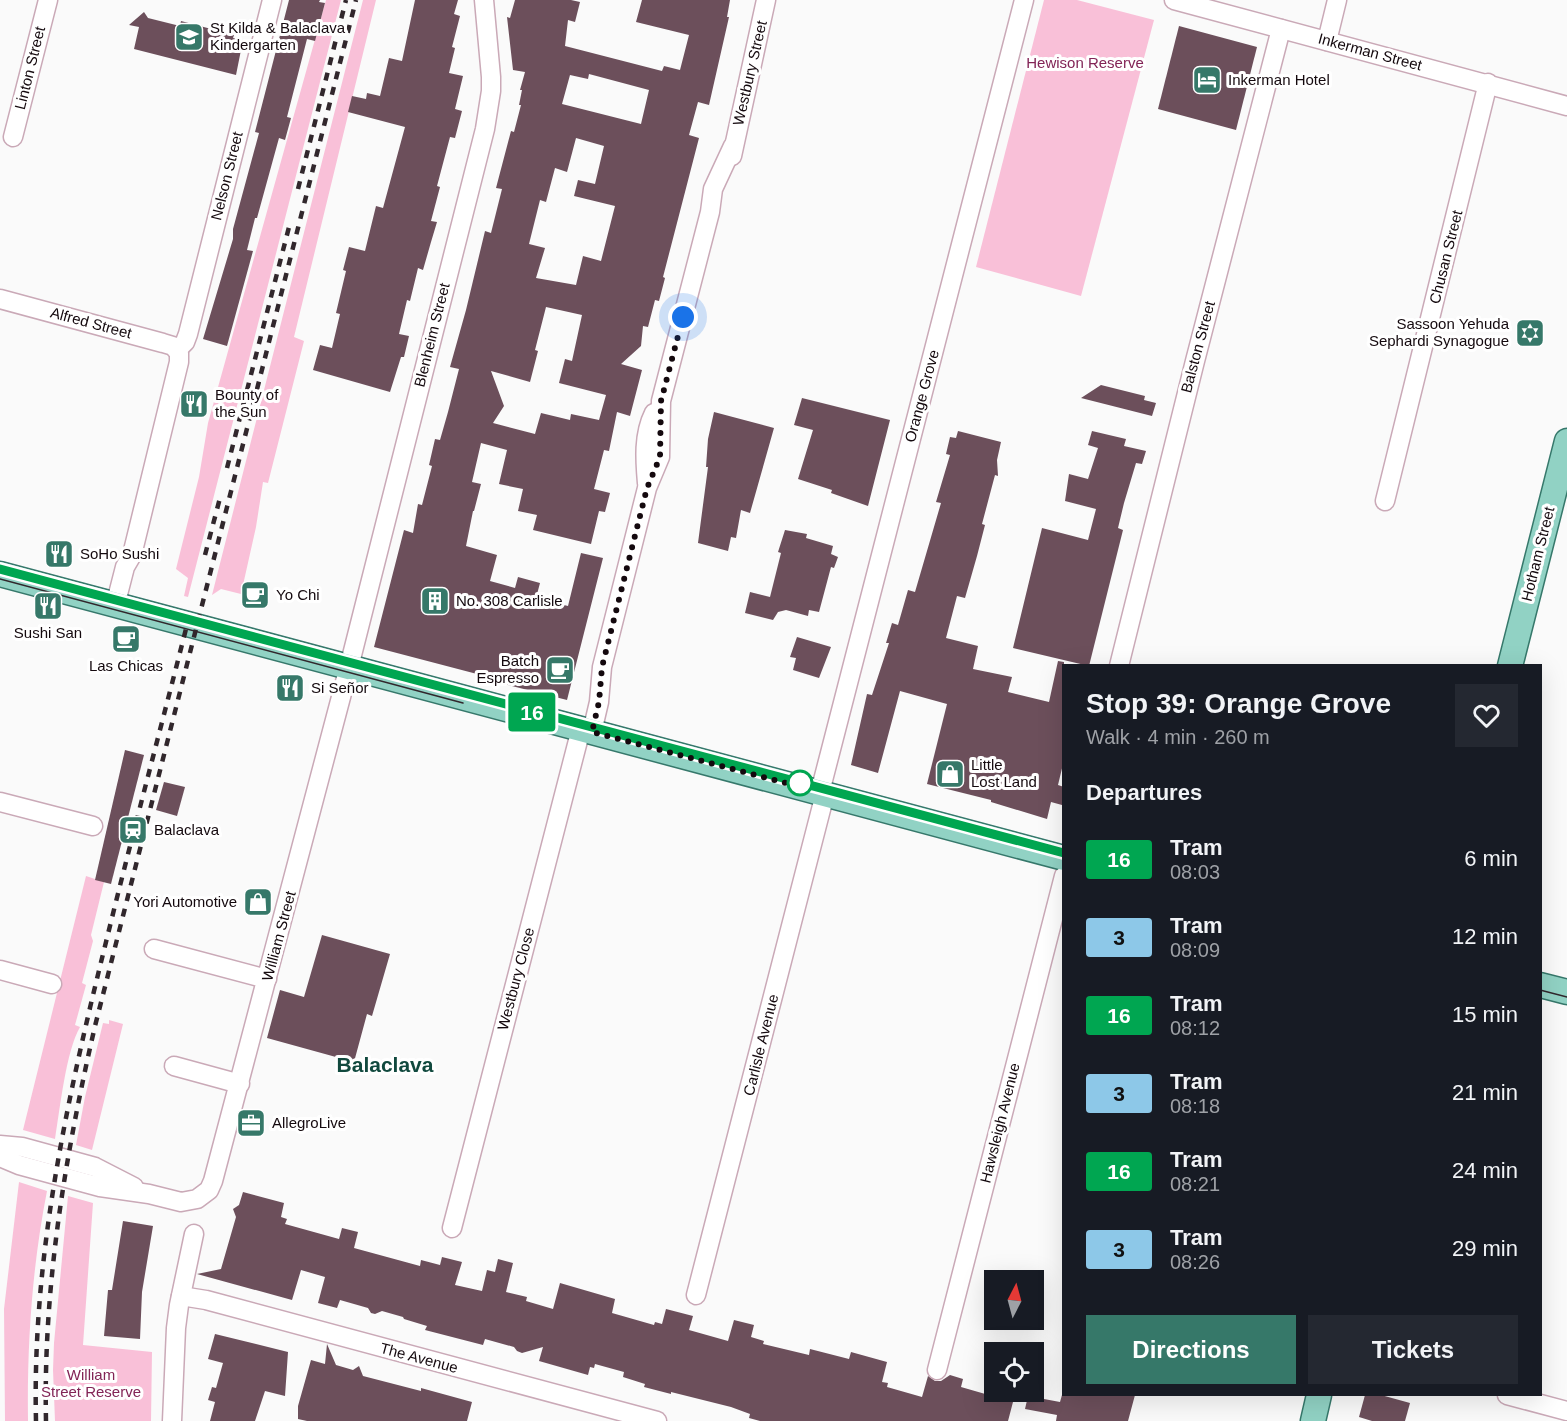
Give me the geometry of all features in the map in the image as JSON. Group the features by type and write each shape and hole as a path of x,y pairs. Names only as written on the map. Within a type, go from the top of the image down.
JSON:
{"main road":[{"name":"Hotham Street","path":"1510,664 1567,441"},
{"path":"0,574 1062,857"},
{"path":"1542,986 1567,992"},
{"path":"1312,1421 1319,1396"}],"street":[{"name":"Linton Street","path":"13,137 48,0"},
{"name":"Nelson Street","path":"115,606 125,567 131,558 179,362 178,351 188,334 272,0"},
{"name":"Blenheim Street","path":"349,668 488,114 491,77 484,0"},
{"name":"Westbury Street","path":"583,730 599,702 602,667 647,488 660,457 661,401 710,212 712,189 733,146 766,0"},
{"name":"Orange Grove","path":"823,793 1024,0"},
{"name":"Inkerman Street","path":"1174,0 1238,8 1281,29 1567,106"},
{"path":"1326,41 1337,0"},
{"name":"Balston Street","path":"1119,664 1281,29"},
{"name":"Chusan Street","path":"1385,501 1488,83"},
{"name":"Alfred Street","path":"0,298 163,343 178,351"},
{"name":"William Street","path":"149,1194 189,1202 209,1190 213,1181 349,668"},
{"name":"Westbury Close","path":"452,1228 583,730"},
{"name":"Carlisle Avenue","path":"696,1295 823,793"},
{"path":"0,802 93,826"},
{"name":"Hawsleigh Avenue","path":"937,1370 1062,884"},
{"path":"154,949 267,979"},
{"path":"0,970 52,984"},
{"path":"174,1066 240,1084"},
{"path":"0,1145 22,1148 95,1167 149,1194"},
{"path":"0,1157 19,1165 100,1187 149,1194"},
{"path":"172,1421 176,1328 194,1234"},
{"name":"The Avenue","path":"181,1296 206,1300 657,1421"},
{"path":"1511,1396 1567,1411"}],"green space":[{"path":"326,0 341,0 188,597 184,596 188,578 176,569 199,477 208,423"},
{"path":"363,0 376,0 294,337 304,341 268,483 263,482 256,527 241,594 221,589 212,595"},
{"name":"Hewison Reserve","path":"1044,0 1077,0 1154,20 1081,296 976,267"},
{"path":"86,876 104,882 91,935 93,941 82,983 86,985 75,1025 80,1027 67,1065 55,1139 23,1130"},
{"path":"109,1020 123,1024 92,1150 76,1145 103,1023 109,1024"},
{"path":"19,1182 47,1191 31,1306 28,1421 5,1421 4,1309"},
{"name":"William Street Reserve","path":"68,1196 93,1203 83,1345 152,1352 151,1421 55,1421 54,1343"}],"building":[{"path":"289,0 320,0 319,2 325,3 315,41 307,39 287,117 291,118 285,140 279,138 257,218 255,218 247,250 253,251 227,346 203,339 233,239 233,229 259,133 255,132"},
{"path":"415,0 458,0 454,14 460,16 452,47 455,48 449,73 463,76 455,109 462,111 455,138 450,137 437,186 440,187 431,221 437,222 423,270 418,268 410,301 407,300 399,334 409,336 404,357 401,357 390,392 313,370 320,345 332,348 340,314 336,313 349,247 365,251 376,206 383,208 405,127 348,112 352,96 366,99 367,93 380,96 389,58 402,61"},
{"path":"515,0 580,2 575,22 568,20 565,46 662,71 664,66 680,70 689,35 636,22 642,0 730,0 727,17 729,17 709,105 698,102 689,135 699,138 663,277 665,278 659,301 655,300 648,327 643,326 641,346 621,364 642,370 630,416 617,412 609,451 604,450 594,489 610,493 605,512 599,511 591,544 533,530 537,515 518,511 523,489 499,484 507,450 481,443 472,482 481,484 466,546 497,555 490,581 515,588 518,577 540,583 536,598 568,606 581,553 603,558 567,700 476,677 477,674 374,647 404,530 413,533 418,504 422,505 432,466 429,465 435,439 440,440 448,412 459,369 450,367 485,231 491,233 502,189 496,188 511,131 514,132 521,105 519,105 522,90 520,90 525,72 513,70 507,17 510,18","holes":["589,74 649,90 641,124 562,104 570,75 588,79","576,138 604,146 595,184 578,180 574,196 615,206 601,261 583,256 576,285 536,278 545,248 529,244 540,200 546,202 555,168 567,172","546,307 582,315 572,361 565,359 559,383 606,395 599,420 571,414 570,420 541,413 535,434 493,423 504,406 491,371 530,382 538,351 535,350"]},
{"path":"144,12 148,18 180,26 181,21 234,35 233,38 243,40 236,75 134,49 139,27 129,25"},
{"name":"Inkerman Hotel","path":"1179,26 1257,47 1236,130 1158,109"},
{"path":"1101,385 1145,396 1144,400 1156,403 1152,416 1081,398"},
{"path":"802,398 890,420 868,506 831,493 832,490 798,479 813,430 794,425"},
{"path":"714,412 774,428 750,513 741,510 736,538 731,537 728,551 698,543 708,467 706,467 708,439"},
{"path":"958,431 1001,442 997,460 998,476 995,475 982,524 985,525 977,556 965,598 957,596 946,638 978,646 973,669 1012,677 1008,692 1049,702 1058,661 1064,662 1062,664 1062,768 1058,785 1062,786 1062,805 1051,802 1047,819 991,802 991,800 927,784 947,704 900,691 878,773 851,765 867,694 872,695 889,643 886,643 892,623 898,625 908,590 915,592 941,503 936,502 950,455 946,454 950,437 956,438"},
{"path":"1092,431 1126,439 1124,446 1146,451 1142,464 1136,463 1124,503 1118,528 1123,530 1090,664 1081,664 1013,648 1042,528 1088,540 1096,509 1065,501 1069,474 1088,479 1098,448 1088,445"},
{"path":"785,530 807,534 806,538 833,546 831,554 838,557 834,568 831,567 819,612 809,610 808,616 786,610 778,612 773,620 745,613 750,592 770,597 781,553 778,552"},
{"path":"797,637 831,647 819,678 793,670 796,658 790,657"},
{"path":"125,750 144,755 111,884 95,880"},
{"path":"164,782 185,787 177,816 156,810"},
{"path":"322,935 390,954 372,1016 367,1014 354,1062 267,1038 280,990 304,997"},
{"path":"243,1192 284,1203 281,1217 287,1219 285,1224 339,1239 342,1228 358,1232 354,1248 420,1266 421,1260 440,1265 442,1257 462,1262 455,1285 482,1291 487,1270 495,1272 498,1259 513,1263 506,1292 527,1297 526,1301 553,1309 560,1283 615,1299 612,1313 654,1325 655,1322 662,1324 666,1309 693,1316 689,1330 728,1341 734,1320 754,1325 751,1337 764,1341 763,1344 809,1355 810,1349 849,1359 851,1352 887,1362 882,1382 888,1383 887,1387 922,1397 928,1376 935,1381 941,1381 950,1375 963,1379 961,1387 984,1394 984,1402 1013,1402 1008,1421 760,1421 749,1418 750,1414 731,1407 644,1387 645,1384 623,1377 624,1372 595,1364 594,1368 590,1367 588,1375 539,1361 543,1347 522,1353 514,1347 485,1339 483,1345 425,1330 427,1326 403,1317 382,1311 371,1313 368,1308 340,1300 337,1308 318,1303 325,1277 301,1270 292,1300 197,1274 221,1269 236,1217 233,1209 239,1205"},
{"path":"123,1221 153,1226 142,1292 140,1339 104,1336 108,1290 112,1290"},
{"path":"215,1334 288,1352 285,1396 265,1391 255,1421 210,1421 215,1402 208,1400 212,1387 216,1388 223,1363 208,1359"},
{"path":"327,1344 336,1365 353,1370 359,1366 363,1376 472,1402 467,1421 307,1421 298,1419 298,1406 311,1360 325,1364"},
{"path":"1062,1395 1135,1396 1128,1421 1056,1421 1057,1415 1025,1409 1027,1402 1044,1402 1044,1399 1060,1402"},
{"path":"1365,1396 1385,1396 1410,1403 1405,1421 1372,1421 1359,1417"}],"tram line":[{"path":"0,569 1062,852"},
{"name":"16","path":"0,569 1062,852"},
{"path":"0,579 463,703"},
{"path":"1542,991 1567,997"}],"railway":[{"path":"298,189 346,0"},
{"path":"46,1421 48,1321 52,1272 58,1222 84,1075 356,0"},
{"path":"227,468 289,227"},
{"path":"205,555 221,494"},
{"path":"36,1421 36,1360 40,1299 46,1239 66,1120 106,942 187,625"}],"place":[{"name":"St Kilda & Balaclava Kindergarten","path":"189,37"},
{"name":"Inkerman Hotel","path":"1207,80"},
{"name":"Sassoon Yehuda Sephardi Synagogue","path":"1530,333"},
{"name":"Bounty of the Sun","path":"194,404"},
{"name":"SoHo Sushi","path":"59,554"},
{"name":"Yo Chi","path":"255,595"},
{"name":"No. 308 Carlisle","path":"435,601"},
{"name":"Sushi San","path":"48,606"},
{"name":"Las Chicas","path":"126,639"},
{"name":"Batch Espresso","path":"560,670"},
{"name":"Si Señor","path":"290,688"},
{"name":"Little Lost Land","path":"950,774"},
{"name":"Balaclava","path":"133,830"},
{"name":"Yori Automotive","path":"258,902"},
{"name":"AllegroLive","path":"251,1123"}],"district":[{"name":"Balaclava","path":"385,1065"}],"route":[{"path":"683,317 661,401 660,457 647,488 602,667 599,702 592,732 797,786 800,783"}]}
